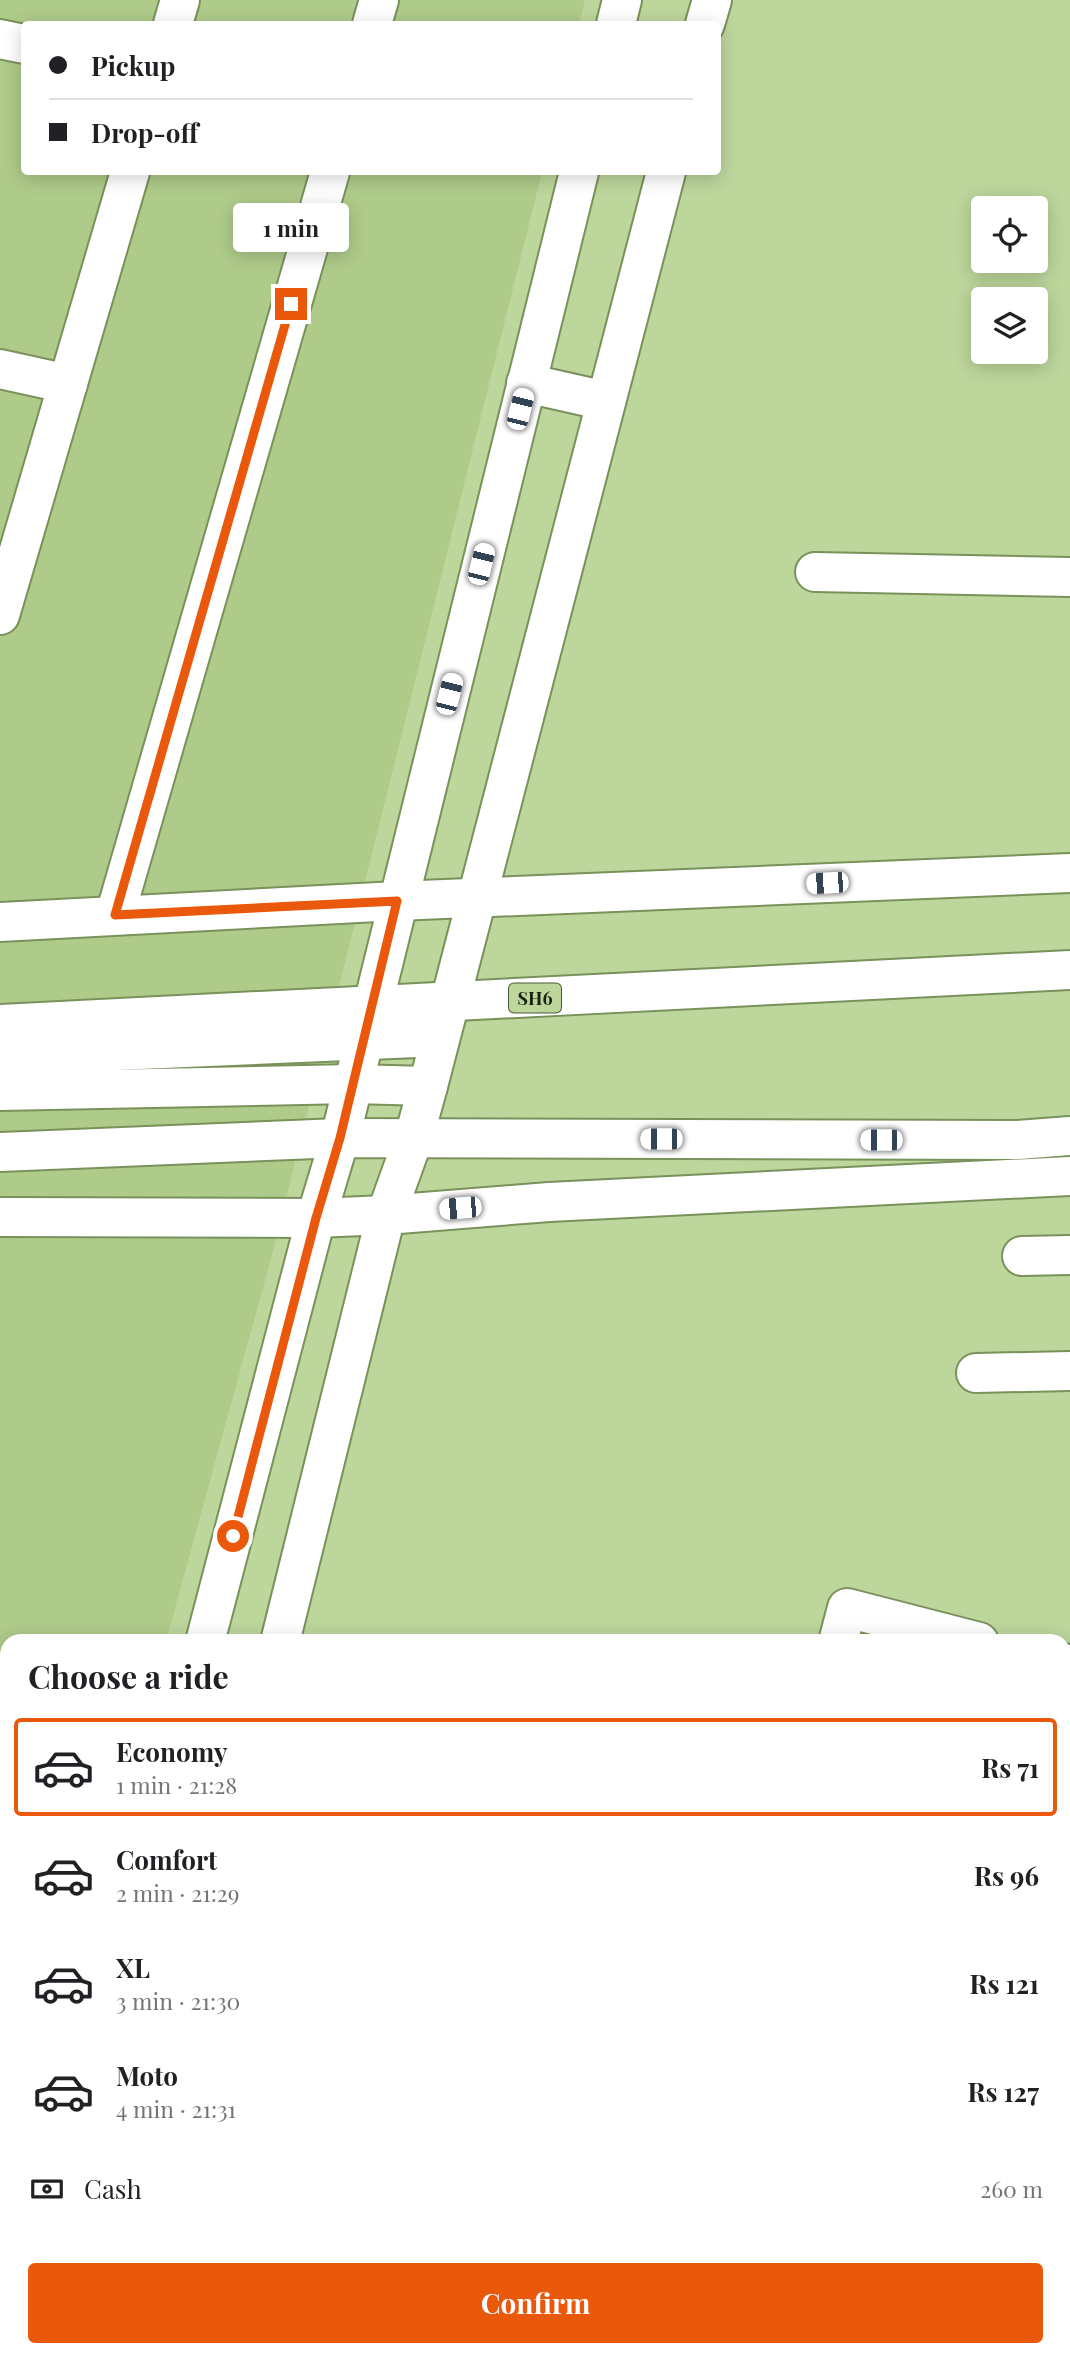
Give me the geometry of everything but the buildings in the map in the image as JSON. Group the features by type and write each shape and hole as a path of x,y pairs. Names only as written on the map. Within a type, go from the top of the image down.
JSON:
{"main road":[{"path":"174,21 180,0"},
{"path":"373,21 379,0"},
{"path":"617,21 622,0"},
{"path":"706,21 712,0"},
{"path":"0,39 21,43"},
{"path":"0,615 129,175"},
{"path":"115,915 329,175"},
{"path":"207,1634 316,1218 340,1138 578,175"},
{"path":"282,1634 386,1215 414,1138 428,1086 665,175"},
{"path":"0,369 68,384"},
{"path":"526,383 606,401"},
{"path":"815,572 1070,577"},
{"path":"0,922 397,901 1070,873"},
{"name":"SH6","path":"0,1024 367,1023 1070,970"},
{"path":"0,1056 367,1023"},
{"path":"0,1091 353,1084 428,1086"},
{"path":"0,1152 340,1138 1018,1140 1070,1136"},
{"path":"0,1217 316,1218 549,1202 1070,1176"},
{"path":"1022,1256 1070,1255"},
{"path":"976,1373 1070,1371"},
{"path":"840,1634 847,1608 948,1634"}],"shaded area":[{"path":"0,0 585,0 580,21 21,21 21,175 541,175 272,1255 168,1634 0,1634"}],"route":[{"path":"233,1536 316,1218 340,1138 397,901 115,915 291,304"}]}
